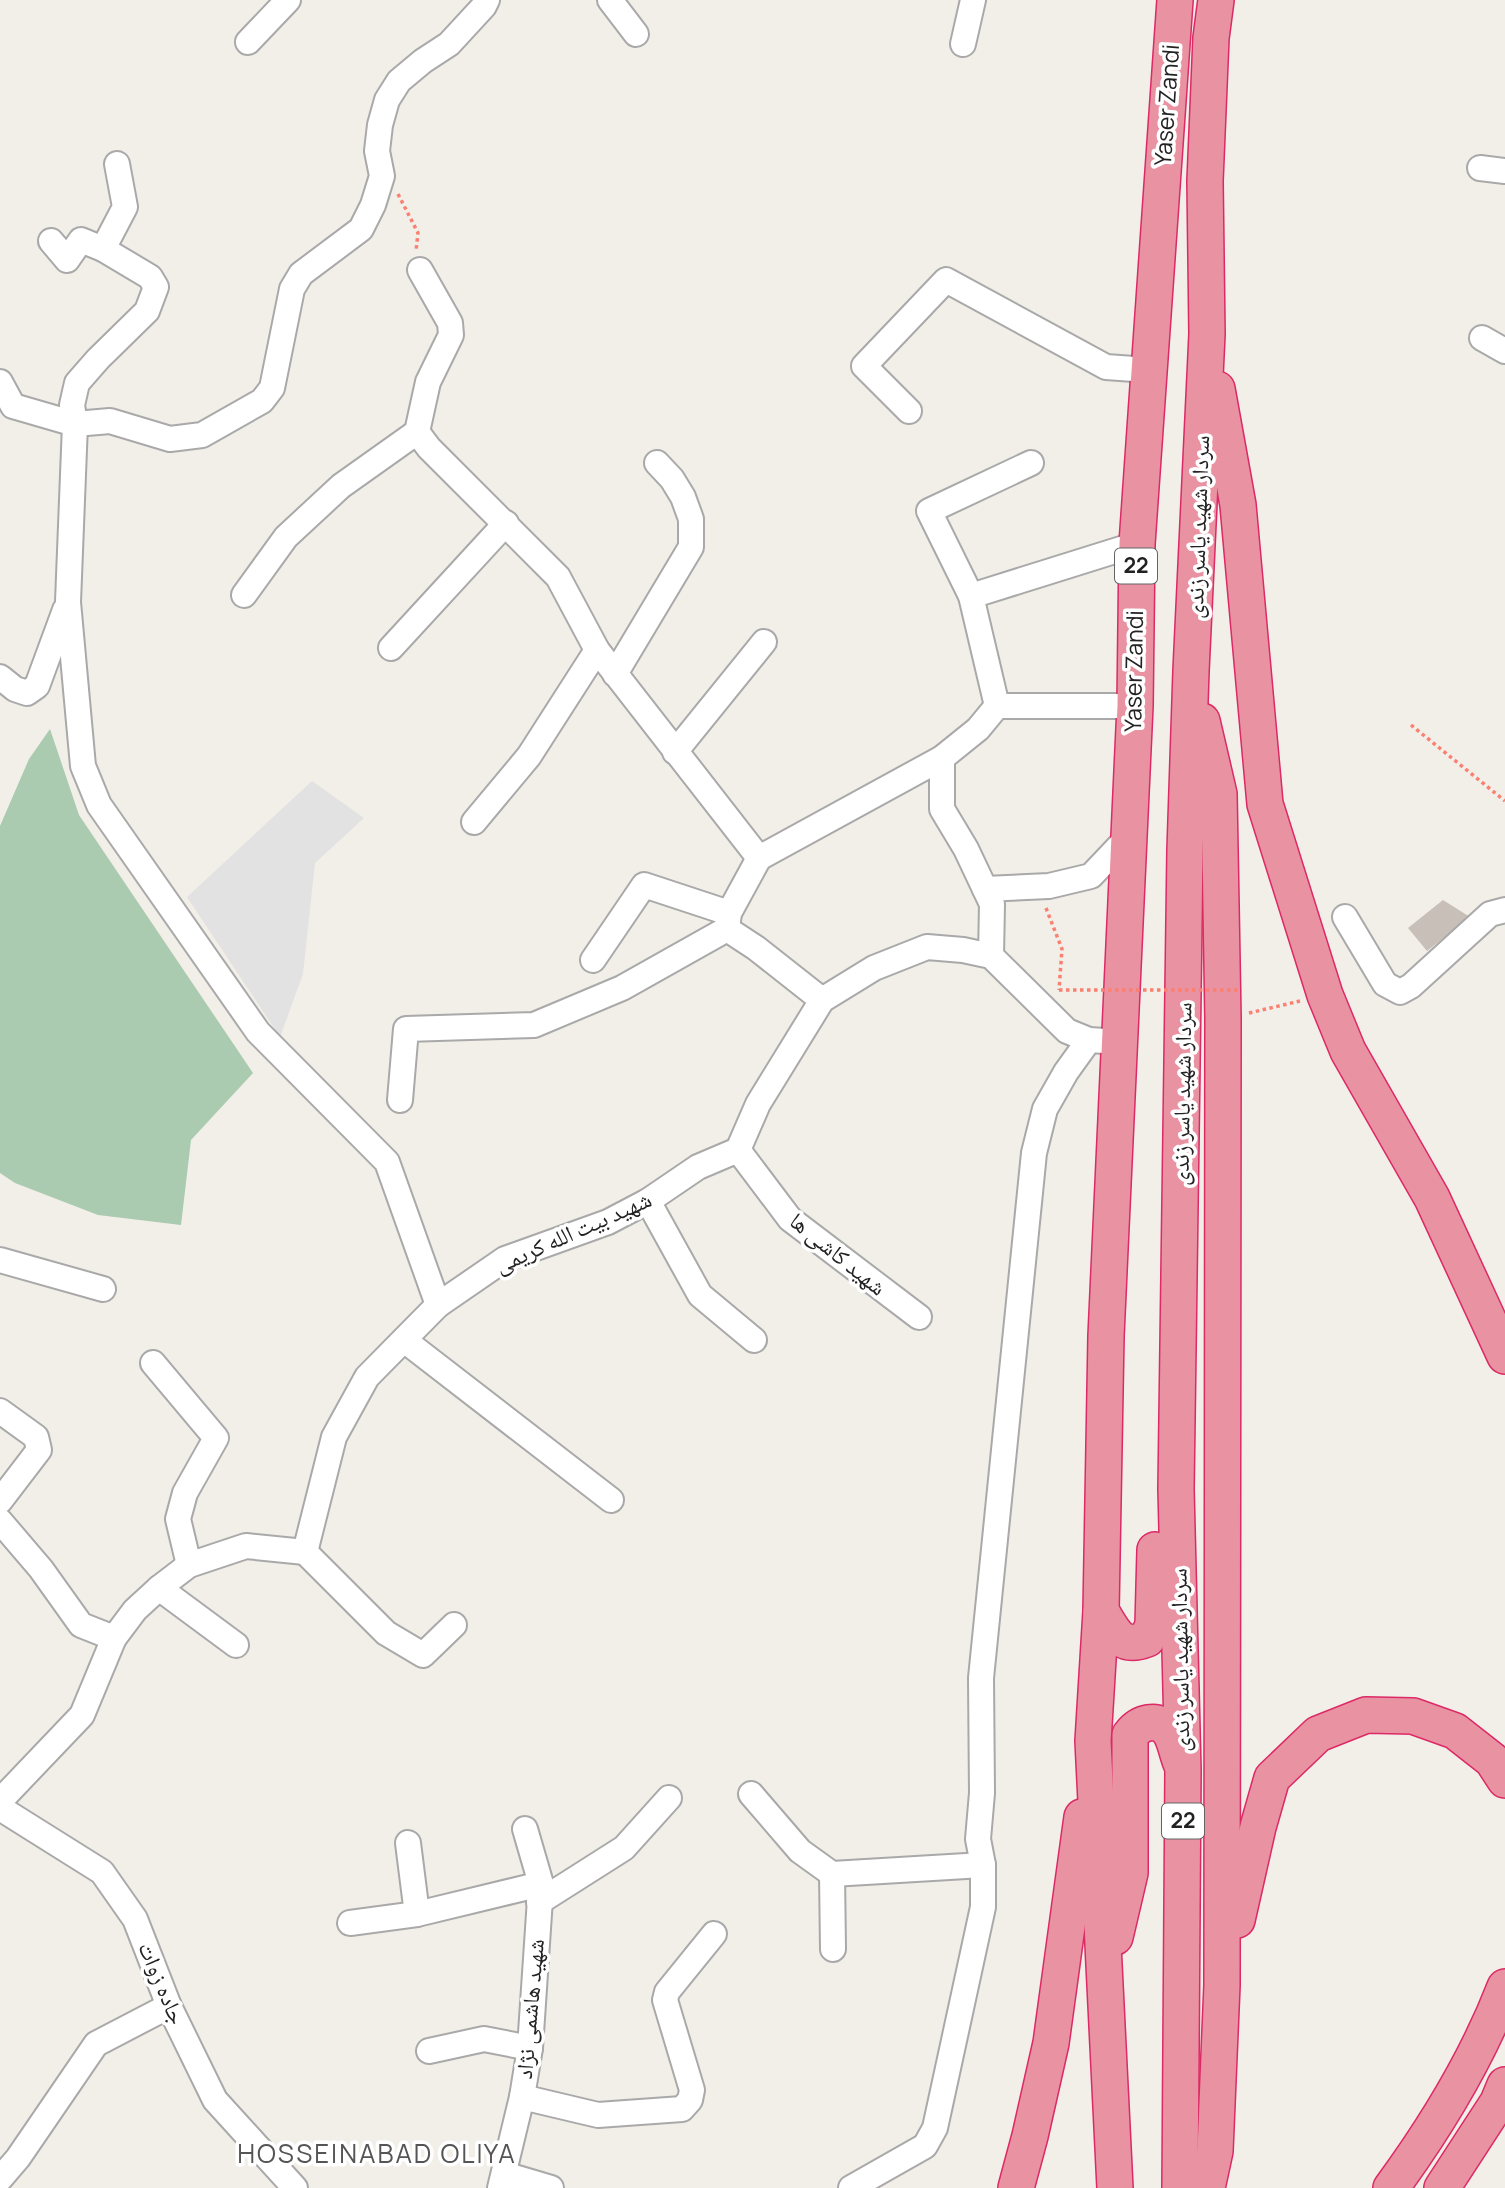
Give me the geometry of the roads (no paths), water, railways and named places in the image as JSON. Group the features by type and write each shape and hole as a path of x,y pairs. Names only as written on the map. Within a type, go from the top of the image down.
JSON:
{"highway":[{"name":"Yaser Zandi","path":"1101,1611 1106,1336 1104,1044 1128,837 1135,706 1136,544 1175,0"},
{"name":"سردار شهید یاسر زندی","path":"1180,2188 1183,1770 1176,1489 1185,850 1207,334 1205,181 1216,0"},
{"path":"1212,38 1230,0"},
{"path":"1207,334 1238,505 1265,804 1325,995 1348,1051 1432,1198 1505,1356"},
{"path":"1191,671 1219,794 1233,1004 1222,1984 1215,2151 1207,2188"},
{"path":"1101,1611 1113,1632 1126,1643 1135,1644 1147,1639 1153,1625 1156,1515 1176,1489"},
{"name":"22","path":"1101,1611 1093,1741 1115,2188"},
{"path":"1222,1984 1272,1778 1318,1734 1366,1715 1413,1716 1455,1731 1492,1760 1505,1780"},
{"path":"1106,1977 1130,1873 1130,1735 1142,1724 1153,1722 1161,1725 1170,1732 1183,1770"},
{"path":"1016,2188 1031,2136 1051,2043 1093,1741"},
{"path":"1391,2188 1423,2144 1492,2021 1505,1987"},
{"path":"1093,2188 1110,2063"},
{"path":"1442,2188 1498,2102 1505,2085"}],"street":[{"path":"248,42 288,0"},
{"path":"0,382 7,414 75,424 110,421 170,439 202,435 262,401 272,388 292,289 301,274 361,229 373,205 382,176 377,151 387,100 399,81 449,44 487,0"},
{"path":"610,0 636,34"},
{"path":"963,44 973,0"},
{"path":"103,249 125,207 117,164"},
{"path":"1480,168 1505,171"},
{"path":"51,241 67,260 81,240 103,249 150,276 156,286 148,311 97,359 77,383 72,405 75,424 68,602 83,766 99,805 258,1032 387,1162 439,1305"},
{"path":"244,595 286,537 341,486 417,432 428,382 451,335 450,323 420,270"},
{"path":"909,411 864,366 946,280 1106,367 1148,370"},
{"path":"1482,338 1505,351"},
{"path":"417,432 429,448 558,577 597,650 759,858"},
{"path":"615,674 691,547 691,519 683,498 657,463"},
{"path":"997,706 971,596 929,511 1031,463"},
{"path":"391,648 506,523"},
{"path":"971,596 1136,544"},
{"path":"0,677 15,689 27,692 37,686 68,602"},
{"path":"674,752 764,642"},
{"path":"474,822 529,756 597,650"},
{"path":"997,706 1135,706"},
{"path":"400,1100 406,1029 534,1025 622,988 728,921 759,858 942,758 978,730 997,706"},
{"path":"942,758 942,809 966,849 992,904 990,956"},
{"path":"985,889 1049,886 1091,876 1128,837"},
{"path":"593,960 644,885 728,921 822,1000"},
{"path":"1345,917 1385,984 1400,992 1490,914 1505,910"},
{"path":"738,1150 758,1104 822,1000 874,968 928,947 990,956 1067,1031 1104,1044"},
{"path":"851,2188 925,2146 935,2128 983,1907 983,1865 978,1839 982,1793 982,1678 1034,1153 1045,1109 1066,1072 1104,1044"},
{"name":"شهید بیت الله کریمی","path":"305,1552 334,1437 367,1377 439,1305 505,1258 607,1222 648,1201 698,1167 738,1150"},
{"name":"شهید کاشی ها","path":"738,1150 790,1219 919,1317"},
{"path":"648,1201 700,1295 754,1340"},
{"path":"0,1260 103,1289"},
{"path":"404,1340 611,1500"},
{"path":"153,1363 216,1438 184,1493 177,1519 189,1564"},
{"path":"0,1411 36,1437 39,1450 0,1501"},
{"path":"0,1521 41,1569 81,1625 114,1638"},
{"path":"0,1801 82,1715 114,1638 135,1610 189,1564 246,1546 305,1552 386,1633 423,1655 454,1625"},
{"path":"159,1588 236,1645"},
{"path":"751,1794 800,1851 832,1874 983,1865"},
{"path":"350,1923 540,1893 624,1848 669,1798"},
{"name":"جاده زوات","path":"0,1808 102,1872 135,1919 169,2006 215,2100 295,2188"},
{"name":"شهید هاشمی نژاد","path":"502,2181 522,2097 530,2048 540,1893 525,1829"},
{"path":"408,1843 417,1914"},
{"path":"832,1874 833,1949"},
{"path":"522,2097 597,2115 682,2109 690,2101 692,2090 665,2000 667,1992 714,1934"},
{"path":"0,2179 18,2158 96,2044 169,2006"},
{"path":"429,2052 484,2039 530,2048"},
{"path":"502,2181 551,2188"}],"district":[{"name":"HOSSEINABAD OLIYA","path":"377,2154"}]}
